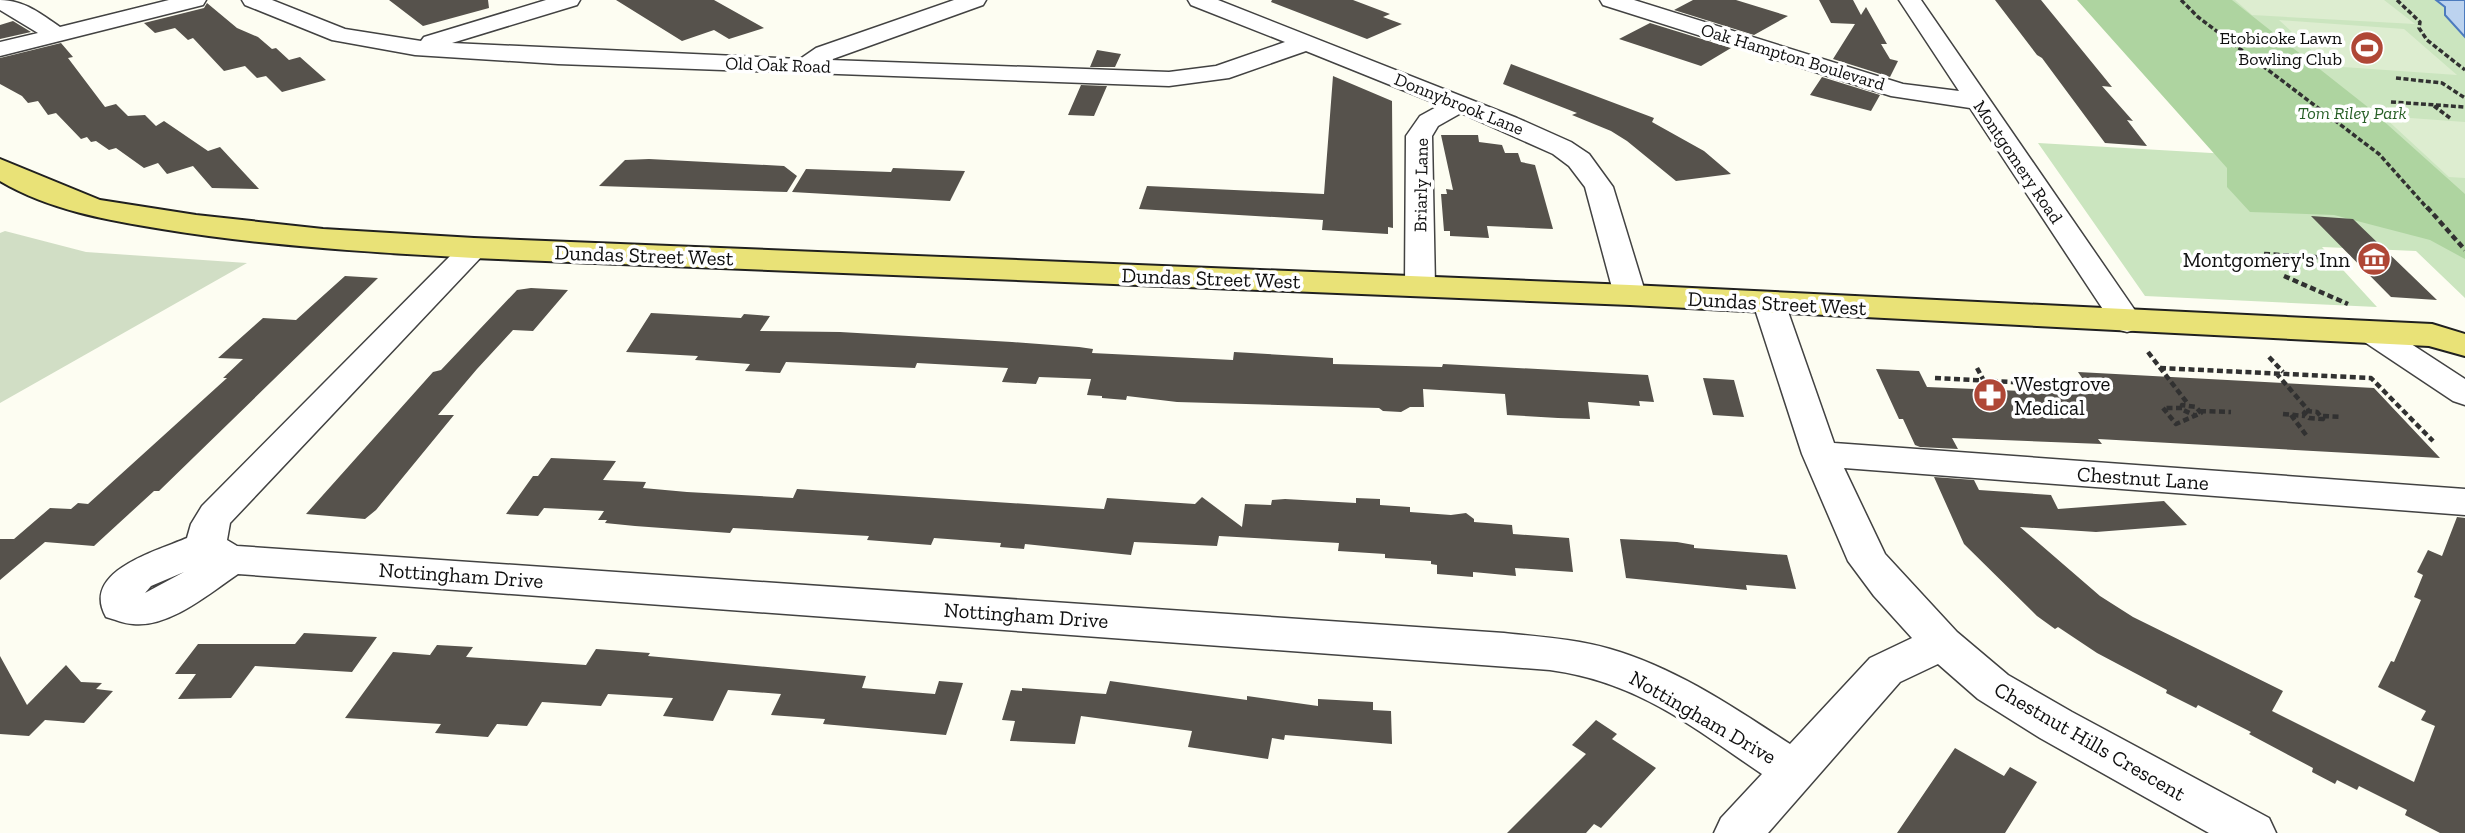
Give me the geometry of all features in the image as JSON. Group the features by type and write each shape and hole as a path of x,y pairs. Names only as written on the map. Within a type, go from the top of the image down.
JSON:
{"main road":[{"name":"Dundas Street West","path":"0,167 17,178 93,208 195,225 323,239 474,248 1630,295 2127,322 2362,320 2449,340 2449,323 2465,324"}],"street":[{"path":"0,49 195,0"},
{"name":"Old Oak Road","path":"253,0 340,35 415,48 558,57 1169,79 1237,69 1306,43"},
{"path":"415,48 449,35 569,0"},
{"path":"803,65 824,53 975,0"},
{"name":"Donnybrook Lane","path":"1199,0 1544,138 1579,160 1599,187 1630,295"},
{"name":"Oak Hampton Boulevard","path":"1611,0 1900,91 1977,101"},
{"name":"Montgomery Road","path":"1910,0 2127,322"},
{"path":"0,2 24,13 56,35"},
{"name":"Briarly Lane","path":"1420,286 1419,136 1429,121 1459,104"},
{"name":"Nottingham Drive","path":"474,248 215,515 207,531 219,552 1504,649 1575,658 1628,672 1705,714 1793,770"},
{"name":"Chestnut Hills Crescent","path":"1769,303 1821,454 1868,561 1942,643 2004,694 2252,833"},
{"path":"2362,320 2465,394"},
{"name":"Chestnut Lane","path":"1821,454 2465,502"},
{"path":"1738,833 1885,670 1942,643"}],"path":[{"path":"2181,0 2198,17 2379,154 2465,250"},
{"path":"2398,0 2420,22 2419,28 2427,40 2465,70"},
{"path":"2396,78 2442,83 2465,98"},
{"path":"2391,102 2465,107"},
{"path":"2431,104 2450,118"},
{"path":"2264,254 2331,258"},
{"path":"2284,276 2340,299 2362,320"},
{"path":"2148,352 2189,405 2200,411 2231,412"},
{"path":"2269,357 2283,373"},
{"path":"1977,368 1984,381"},
{"path":"2160,368 2371,377 2432,441"},
{"path":"2276,373 2307,413"},
{"path":"1935,378 2068,385"},
{"path":"2182,408 2182,405 2189,405"},
{"path":"2194,415 2182,408 2163,408 2176,424 2199,414 2200,411"},
{"path":"2283,414 2307,413 2342,417"},
{"path":"2291,415 2306,435"}],"green space":[{"path":"2077,0 2232,0 2369,108 2465,194 2465,259 2430,240 2334,215 2250,212 2227,187 2227,168"},
{"name":"Tom Riley Park","path":"2113,0 2465,0 2465,298 2416,251 2322,247 2377,307 2145,296 2038,143 2246,155"},
{"path":"2235,0 2384,0 2415,24 2252,15"},
{"name":"Etobicoke Lawn Bowling Club","path":"2279,20 2404,29 2457,75 2329,66"},
{"name":"Etobicoke Lawn Bowling Club","path":"2383,116 2465,122 2465,178 2449,177"},
{"path":"5,231 86,252 247,263 0,403 0,233"}],"water":[{"path":"2436,0 2465,0 2465,37 2445,15 2445,7"}],"building":[{"path":"389,0 488,0 489,8 423,26"},
{"path":"616,0 714,0 764,28 729,39 714,30 682,41"},
{"path":"1353,0 1390,14 1383,17 1402,24 1367,39 1271,2"},
{"path":"1693,0 1736,0 1788,16 1754,35 1674,10"},
{"path":"1819,0 1853,0 1861,15 1866,7 1887,44 1881,44 1890,59 1898,61 1890,77 1833,59 1855,24 1831,23"},
{"path":"1995,0 2041,0 2112,87 2102,86 2133,121 2127,120 2147,146 2105,143"},
{"path":"207,3 237,28 258,37 272,49 276,48 289,60 300,57 326,80 282,92 266,76 257,78 245,66 224,71 193,38 188,40 175,28 155,33 144,23 204,8"},
{"path":"13,21 31,32 0,39 0,25"},
{"path":"1650,23 1731,48 1701,66 1619,39"},
{"path":"61,43 73,57 68,58 105,107 116,104 128,116 145,115 156,126 164,121 208,151 220,147 259,189 212,188 193,166 167,174 158,163 144,168 116,148 109,150 96,141 91,142 87,137 81,139 56,113 48,115 38,101 28,103 22,96 0,84 0,58"},
{"path":"1097,50 1121,54 1115,67 1090,67"},
{"path":"1511,64 1654,118 1652,122 1704,151 1731,174 1676,181 1611,131 1572,115 1577,113 1503,84"},
{"path":"1333,76 1392,101 1393,228 1388,227 1388,234 1322,230 1323,220 1139,209 1147,186 1324,194"},
{"path":"1822,77 1880,95 1871,111 1810,95"},
{"path":"1081,85 1107,86 1094,116 1068,115"},
{"path":"1441,135 1478,135 1479,142 1502,145 1505,153 1518,153 1521,162 1535,165 1553,229 1487,226 1489,238 1450,236 1450,231 1444,231 1441,194 1447,194 1446,189 1453,190"},
{"path":"625,160 784,166 797,176 787,192 599,186"},
{"path":"893,168 965,171 950,201 792,192 806,169 891,172"},
{"name":"Montgomery's Inn","path":"2311,216 2353,219 2437,300 2391,297"},
{"path":"345,276 378,278 159,491 154,491 94,546 45,542 0,580 0,539 14,539 50,508 71,509 78,503 88,504 227,378 223,378 243,359 218,358 263,318 296,320"},
{"path":"517,290 568,290 533,331 513,330 477,369 438,415 454,415 376,510 365,519 306,514 433,372 441,370"},
{"path":"651,313 741,318 744,314 770,316 760,331 840,332 1012,342 1079,347 1093,349 1092,353 1233,360 1234,352 1333,358 1333,364 1442,367 1443,364 1648,375 1654,402 1639,401 1640,406 1588,402 1590,419 1558,418 1507,415 1505,394 1423,389 1424,407 1410,407 1401,412 1383,411 1379,408 1177,402 1127,396 1126,400 1102,398 1087,395 1091,379 1039,377 1036,384 1002,382 1008,368 917,363 915,368 786,362 780,373 745,371 750,364 695,360 698,356 626,352"},
{"path":"1876,369 1919,371 1927,387 2093,394 2078,372 2374,388 2440,458 2098,439 2102,444 1952,438 1958,449 1920,447 1915,445 1903,419 1899,419"},
{"path":"1703,378 1734,380 1744,417 1713,415"},
{"path":"551,458 616,461 603,480 646,482 643,488 687,492 793,498 797,489 1104,509 1107,498 1195,504 1202,497 1242,527 1245,504 1271,505 1272,500 1285,499 1356,503 1356,498 1380,499 1380,505 1410,507 1410,512 1451,515 1466,513 1474,522 1512,525 1513,534 1569,538 1573,572 1515,568 1516,576 1473,572 1473,577 1437,574 1437,565 1431,564 1431,561 1338,551 1339,543 1219,536 1217,546 1134,542 1131,555 1025,544 1024,549 1000,547 1001,543 934,538 931,545 867,540 869,536 733,528 730,533 635,526 598,520 604,511 544,508 538,516 506,514 533,476 538,476"},
{"path":"1934,477 1974,480 1979,490 2051,495 2058,509 2164,501 2187,525 2096,532 2020,527 2100,596 2133,617 2283,691 2272,711 2414,782 2435,726 2421,720 2426,711 2378,687 2391,661 2394,662 2421,600 2414,597 2423,575 2417,572 2428,550 2442,556 2457,517 2465,518 2465,833 2440,833 2405,815 2407,810 2359,786 2357,790 2337,780 2335,784 2312,772 2313,768 2249,734 2251,732 2198,705 2196,708 2166,693 2167,690 2097,653 2058,627 2055,629 2037,616 1964,544"},
{"path":"1620,539 1677,542 1694,545 1694,548 1787,555 1796,589 1746,585 1747,590 1626,578"},
{"path":"304,633 377,637 352,672 255,666 231,698 178,699 196,674 175,674 198,644 295,644"},
{"path":"437,645 473,647 466,657 586,665 596,649 650,653 648,656 866,676 862,688 935,694 939,681 963,683 946,735 823,724 825,719 771,715 781,694 728,690 713,721 663,716 673,698 608,694 601,706 542,702 527,726 497,724 488,737 435,733 441,724 345,718 393,652 430,655"},
{"path":"0,656 27,705 66,665 81,682 102,683 96,689 113,691 84,723 45,720 29,736 0,734"},
{"path":"1110,681 1247,700 1247,696 1318,706 1318,699 1373,702 1373,710 1391,711 1392,744 1285,735 1284,740 1272,738 1268,759 1188,747 1192,731 1081,716 1075,744 1010,741 1015,721 1002,720 1011,690 1022,691 1022,688 1106,694"},
{"path":"1596,720 1617,734 1612,739 1656,768 1601,828 1594,824 1586,833 1507,833 1586,754 1572,745"},
{"path":"1955,748 2004,776 2010,767 2037,782 2005,833 1897,833"}],"place":[{"name":"Etobicoke Lawn Bowling Club","path":"2367,48"},
{"name":"Montgomery's Inn","path":"2374,259"},
{"name":"Westgrove Medical","path":"1990,395"}]}
